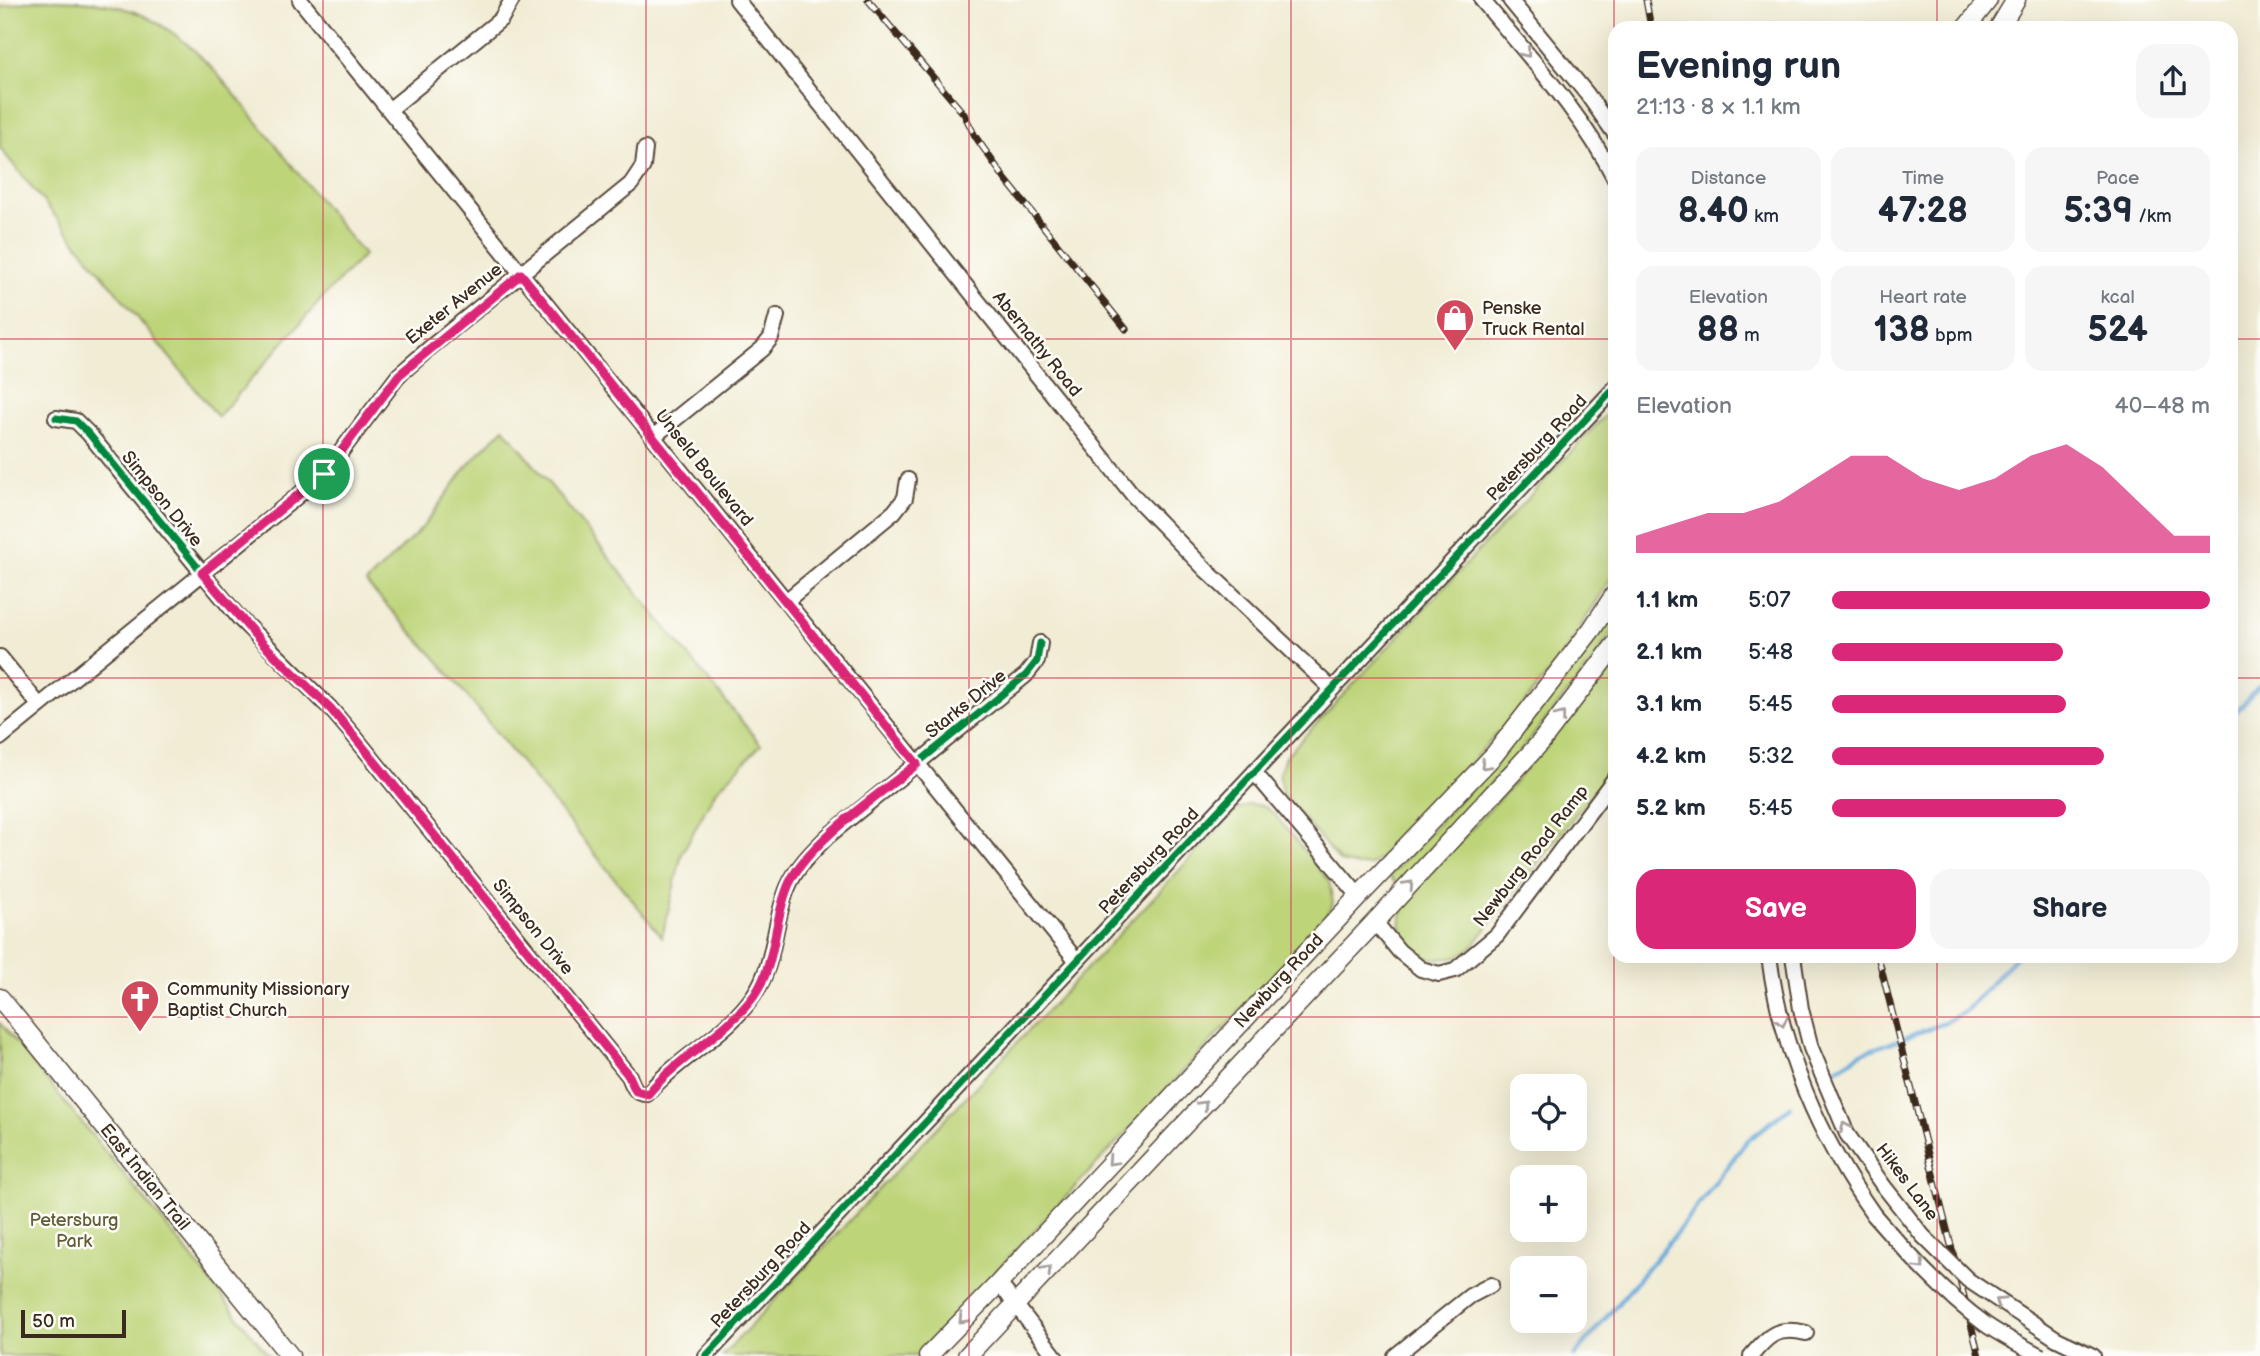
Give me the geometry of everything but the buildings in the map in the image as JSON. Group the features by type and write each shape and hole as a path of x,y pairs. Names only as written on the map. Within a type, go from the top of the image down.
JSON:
{"main road":[{"path":"1972,21 1989,0"},
{"path":"2003,21 2016,0"},
{"name":"Newburg Road","path":"928,1356 1494,755 1608,605"},
{"name":"Newburg Road","path":"967,1356 1540,743 1608,654"},
{"name":"East Indian Trail","path":"0,998 290,1356"}],"street":[{"name":"Unseld Boulevard","path":"300,0 1077,961"},
{"path":"389,110 501,19 512,0"},
{"name":"Abernathy Road","path":"737,0 1133,495 1207,571 1332,689"},
{"path":"1482,0 1568,105 1600,149 1608,165"},
{"path":"1510,0 1587,94 1608,124"},
{"name":"Exeter Avenue","path":"0,737 324,474 399,375 631,184 643,166 645,149"},
{"path":"653,437 762,349 771,338 777,316"},
{"name":"Petersburg Road","path":"706,1356 1608,395"},
{"name":"Simpson Drive","path":"56,418 76,421 89,434 263,644 330,708 641,1094"},
{"path":"786,601 894,512 905,498 908,480"},
{"name":"Starks Drive","path":"641,1094 648,1094 660,1079 728,1023 754,995 769,963 785,894 807,857 828,836 1026,675 1037,661 1040,643"},
{"path":"0,657 39,705"},
{"path":"1254,772 1359,896"},
{"name":"Newburg Road Ramp","path":"1375,922 1399,951 1422,969 1439,974 1455,970 1497,935 1608,787"},
{"path":"1770,963 1783,1029 1798,1076 1830,1146 1853,1186 1903,1249 1946,1291 1985,1324 2041,1356"},
{"name":"Hikes Lane","path":"1794,963 1801,1009 1811,1048 1847,1133 1882,1185 1923,1236 1968,1280 2057,1339 2093,1356"},
{"path":"999,1283 1055,1356"},
{"path":"1395,1356 1470,1296 1491,1285"},
{"path":"1751,1356 1775,1333 1793,1330 1806,1333"}],"green space":[{"path":"35,0 111,5 135,12 175,34 224,81 364,255 326,294 218,417 0,148 0,7"},
{"path":"1608,412 1608,583 1563,655 1523,705 1388,853 1370,865 1358,866 1340,862 1282,793 1279,773 1285,757"},
{"path":"504,428 761,745 715,792 682,853 662,937 441,664 366,583 422,528 468,465"},
{"path":"1608,616 1608,638 1588,668 1518,754 1398,885 1389,876 1523,731 1567,676"},
{"path":"1608,669 1608,773 1472,947 1452,958 1429,958 1419,954 1404,938 1401,927 1402,910 1410,895 1513,784"},
{"path":"1249,804 1264,806 1275,815 1329,881 1333,903 1322,923 917,1356 722,1356 1235,811"},
{"name":"Petersburg Park","path":"0,1023 181,1244 269,1356 0,1356"}],"waterway":[{"path":"2238,709 2260,685"},
{"path":"1836,1069 1862,1053 1939,1025 1965,1012 2010,963"},
{"path":"1574,1356 1676,1234 1746,1142 1790,1107"}],"railway":[{"path":"868,0 964,114 975,136 1005,179 1126,329"},
{"path":"1646,0 1650,21"},
{"path":"1880,963 1979,1356"}],"cycle path":[{"path":"706,1356 1608,395"},
{"path":"56,418 76,421 89,434 240,619 330,708 629,1076 635,1089 643,1094 647,1094 717,1034 754,995 766,970 783,900 796,872 805,860 828,836 1026,675 1037,661 1040,643"}],"place":[{"name":"Penske Truck Rental","path":"1455,352"},
{"name":"Community Missionary Baptist Church","path":"140,1033"}],"route":[{"path":"521,274 917,764 828,836 807,857 789,883 769,963 762,983 754,995 728,1023 660,1079 648,1094 636,1091 629,1076 354,736 330,708 263,644 202,573 324,474 399,375 521,274"}]}
